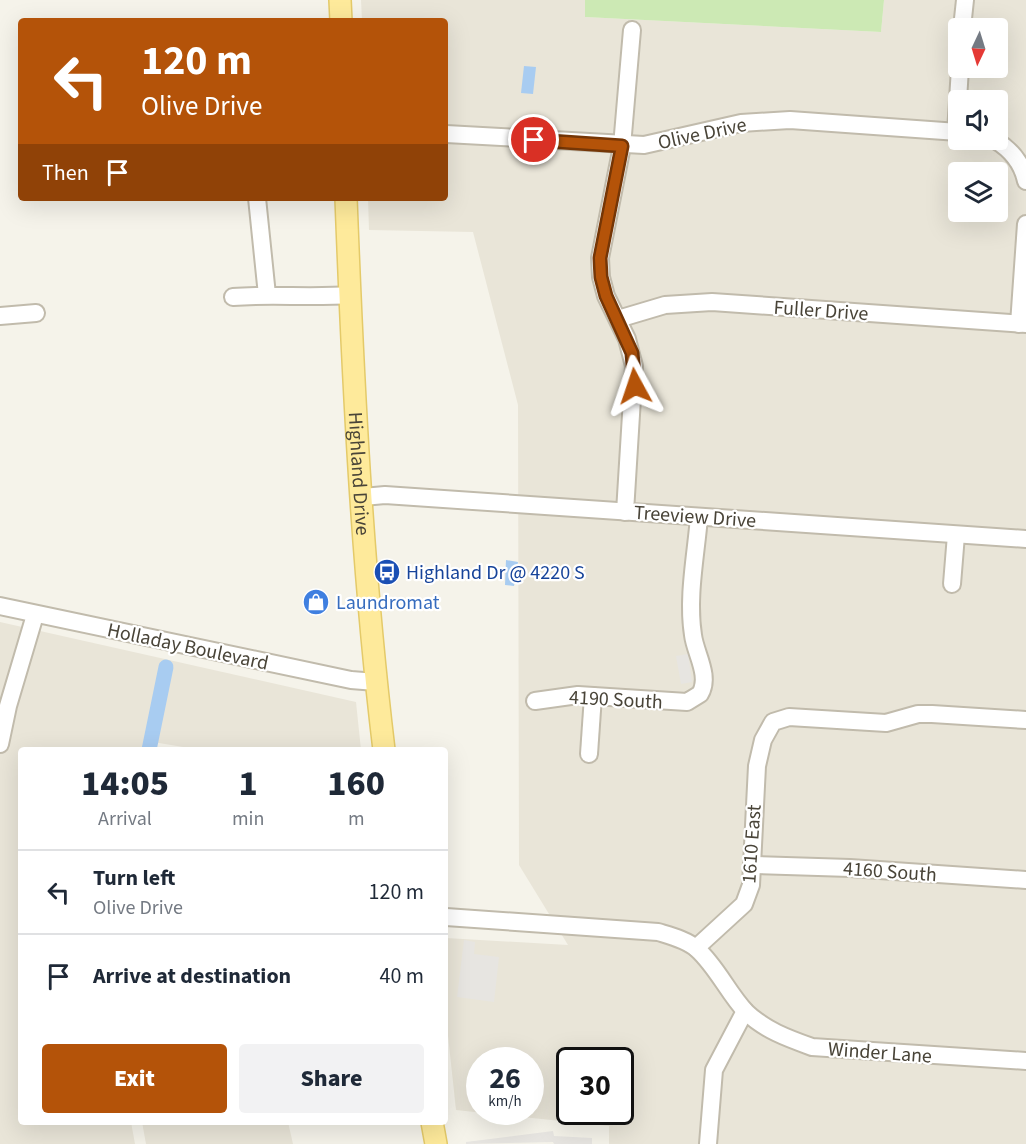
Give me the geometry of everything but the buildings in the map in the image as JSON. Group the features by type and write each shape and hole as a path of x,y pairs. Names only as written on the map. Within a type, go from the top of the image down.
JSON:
{"main road":[{"path":"340,0 341,18"},
{"name":"Highland Drive","path":"346,201 363,497 376,682 384,747"},
{"path":"433,1125 436,1144"}],"street":[{"path":"963,18 965,0"},
{"path":"625,512 634,376 632,353 606,296 601,277 600,258 622,146 632,30"},
{"name":"Olive Drive","path":"448,134 622,146 666,142 725,126 759,121 790,120 948,131"},
{"path":"1007,150 1015,157 1024,172 1026,181"},
{"path":"257,201 267,295"},
{"path":"1023,324 1026,224"},
{"path":"233,297 267,295 313,298 351,295"},
{"name":"Fuller Drive","path":"618,319 665,305 712,302 1023,324"},
{"path":"0,316 36,313"},
{"name":"Treeview Drive","path":"363,497 385,495 1026,539"},
{"name":"4190 South","path":"535,701 562,696 593,696 680,702 696,697 704,683 692,626 699,517"},
{"path":"952,584 956,535"},
{"name":"Holladay Boulevard","path":"0,606 351,680 376,682"},
{"path":"0,744 8,706 35,615"},
{"path":"589,754 593,696"},
{"name":"1610 East","path":"696,948 744,904 751,885 754,865 753,815 757,766 763,740 773,722 789,717 886,723 925,714 1026,720"},
{"name":"4160 South","path":"754,865 850,868 1026,880"},
{"path":"448,917 658,932 696,948"},
{"name":"Winder Lane","path":"696,948 745,1011 779,1035 812,1047 1026,1061"},
{"path":"708,1139 714,1070 745,1011"}],"shaded area":[{"path":"361,0 585,0 585,17 881,32 884,0 1026,0 1026,1144 609,1144 609,1126 599,1125 634,1125 634,1047 556,1047 556,1120 544,1119 544,1047 466,1047 466,1111 456,1110 448,1036 448,938 568,945 519,865 518,405 473,232 369,230 368,201 448,201 448,18 362,18"},
{"path":"0,622 356,702 361,747 183,747 147,741 146,747 18,747 18,1125 132,1125 135,1144 0,1144"},
{"path":"688,654 692,682 681,684 676,656"},
{"path":"464,940 475,942 474,954 499,957 494,1002 457,997"},
{"path":"143,1125 289,1125 293,1144 146,1144"},
{"path":"553,1131 554,1136 592,1138 592,1144 554,1144 553,1142 466,1144 466,1142"}],"green space":[{"path":"585,0 884,0 881,32 585,17"}],"water":[{"path":"524,66 536,67 533,94 521,93"},
{"path":"506,560 518,562 514,586 505,585"}],"waterway":[{"path":"150,747 166,667"}],"place":[{"name":"Highland Dr @ 4220 S","path":"387,572"},
{"name":"Laundromat","path":"316,602"}],"route":[{"path":"534,140 622,146 601,242 601,277 606,296 632,353 635,386"}]}
